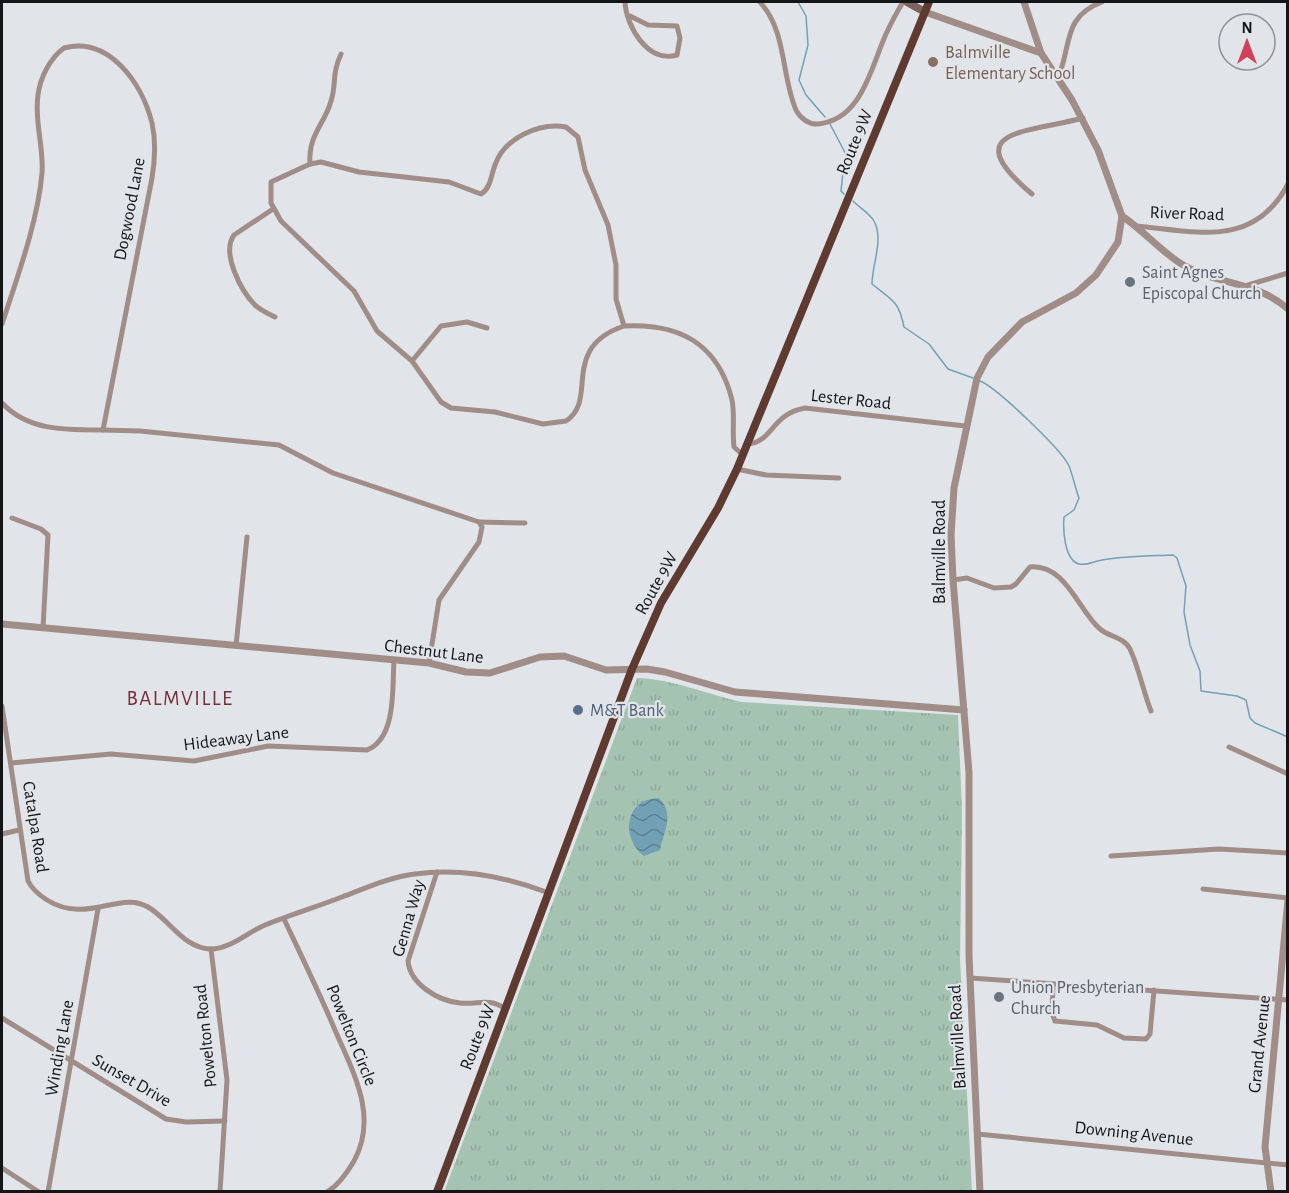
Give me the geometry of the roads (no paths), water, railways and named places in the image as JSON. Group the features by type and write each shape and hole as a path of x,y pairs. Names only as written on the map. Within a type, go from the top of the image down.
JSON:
{"highway":[{"name":"Route 9W","path":"437,1191 632,669 661,603 718,508 737,469 929,2"}],"main road":[{"path":"905,2 925,12"}],"street":[{"path":"625,2 630,16 638,35 653,54 670,57 677,55 680,31 676,26 648,25 630,16"},
{"path":"760,2 770,16 782,47 796,110 808,122 815,124 835,119 855,104 905,2"},
{"name":"Balmville Road","path":"980,1191 970,978 970,817 953,580 952,504 965,426 976,381 988,357 1016,326 1076,293 1096,275 1117,245 1122,216 1111,180 1083,118 1041,53 1024,2"},
{"path":"1058,78 1074,22 1085,10 1102,2"},
{"path":"925,12 1041,53"},
{"name":"Dogwood Lane","path":"2,324 40,188 42,160 37,113 42,78 49,64 64,48 89,45 107,54 131,79 147,110 155,142 152,178 102,430"},
{"path":"310,164 313,138 330,105 333,71 341,54"},
{"path":"1032,194 1012,178 1000,162 997,154 998,146 1004,139 1022,130 1049,128 1083,118"},
{"path":"624,326 616,299 616,265 608,225 585,170 578,137 566,127 539,129 510,144 499,156 487,190 481,194 449,182 359,172 325,162 310,164 271,182 269,196 273,208 293,234 354,291 384,339 412,361 437,398 447,406 505,414 543,424 560,424 573,417 585,361 594,343 601,336 624,326 669,328 687,335 704,348 717,366 728,389 734,417 734,447 743,455"},
{"name":"River Road","path":"1137,226 1203,232 1239,228 1264,217 1273,208 1287,184"},
{"path":"273,208 234,235 229,253 231,264 254,304 275,317"},
{"path":"1122,216 1182,264 1218,280 1248,285 1272,296 1287,309"},
{"path":"1248,285 1287,273"},
{"path":"412,361 441,326 467,322 488,328"},
{"path":"2,404 11,413 36,425 140,431 279,445 333,473 479,522 525,523"},
{"name":"Lester Road","path":"748,444 761,442 785,414 805,408 965,426"},
{"path":"737,469 766,475 839,478"},
{"path":"12,518 42,529 48,535 43,628"},
{"path":"429,663 439,600 479,542 482,527 479,522"},
{"path":"236,646 247,537"},
{"path":"953,580 968,578 1002,588 1016,584 1030,567 1041,568 1055,575 1069,587 1099,628 1127,645 1151,711"},
{"name":"Chestnut Lane","path":"2,624 429,663 466,672 490,674 551,655 564,656 606,670 632,669 665,672 735,692 964,710"},
{"name":"Hideaway Lane","path":"10,763 111,754 194,760 256,747 280,745 367,750 379,743 386,732 394,660"},
{"name":"Catalpa Road","path":"2,708 28,881 35,891 60,908 70,911 98,909 123,903 142,904 187,940 211,949"},
{"path":"1229,747 1287,774"},
{"path":"2,834 19,830"},
{"path":"1111,856 1218,849 1287,853"},
{"path":"211,949 231,944 264,926 389,880 437,872 497,877 549,893"},
{"name":"Genna Way","path":"437,872 408,961 411,972 428,990 443,998 461,1003 488,1001 506,1008"},
{"path":"1203,889 1287,898"},
{"name":"Grand Avenue","path":"1271,1191 1266,1163 1266,1128 1287,898"},
{"name":"Winding Lane","path":"48,1191 98,909"},
{"name":"Powelton Circle","path":"284,919 354,1073 363,1104 364,1124 361,1146 345,1175 327,1191"},
{"name":"Powelton Road","path":"211,949 225,1055 225,1121 220,1191"},
{"path":"970,978 1287,1000"},
{"path":"1053,985 1052,1013 1055,1021 1097,1025 1133,1040 1146,1039 1150,1034 1154,990"},
{"name":"Sunset Drive","path":"2,1018 166,1119 186,1122 225,1121"},
{"name":"Downing Avenue","path":"977,1134 1287,1165"},
{"path":"2,1168 39,1191"}],"water":[{"path":"659,798 666,810 666,829 660,850 644,856 631,839 630,820 639,805"}],"waterway":[{"path":"798,2 806,16 808,45 799,80 806,95 825,117"},
{"path":"830,124 850,162 843,172 841,191 844,194"},
{"path":"853,201 868,214 877,228 878,244 872,284 897,306 904,327 929,344 948,369 973,378"},
{"path":"980,381 1028,420 1069,466 1079,498 1074,510 1064,517 1067,551 1070,557 1079,564 1129,557 1173,555 1177,558 1186,586 1184,612 1190,645 1200,671 1201,691 1237,696 1246,700 1250,718 1255,723 1288,737"}],"place":[{"name":"Balmville Elementary School","path":"933,62"},
{"name":"Saint Agnes Episcopal Church","path":"1130,282"},
{"name":"M&T Bank","path":"578,710"},
{"name":"Union Presbyterian Church","path":"999,997"}],"district":[{"name":"BALMVILLE","path":"180,698"}]}
